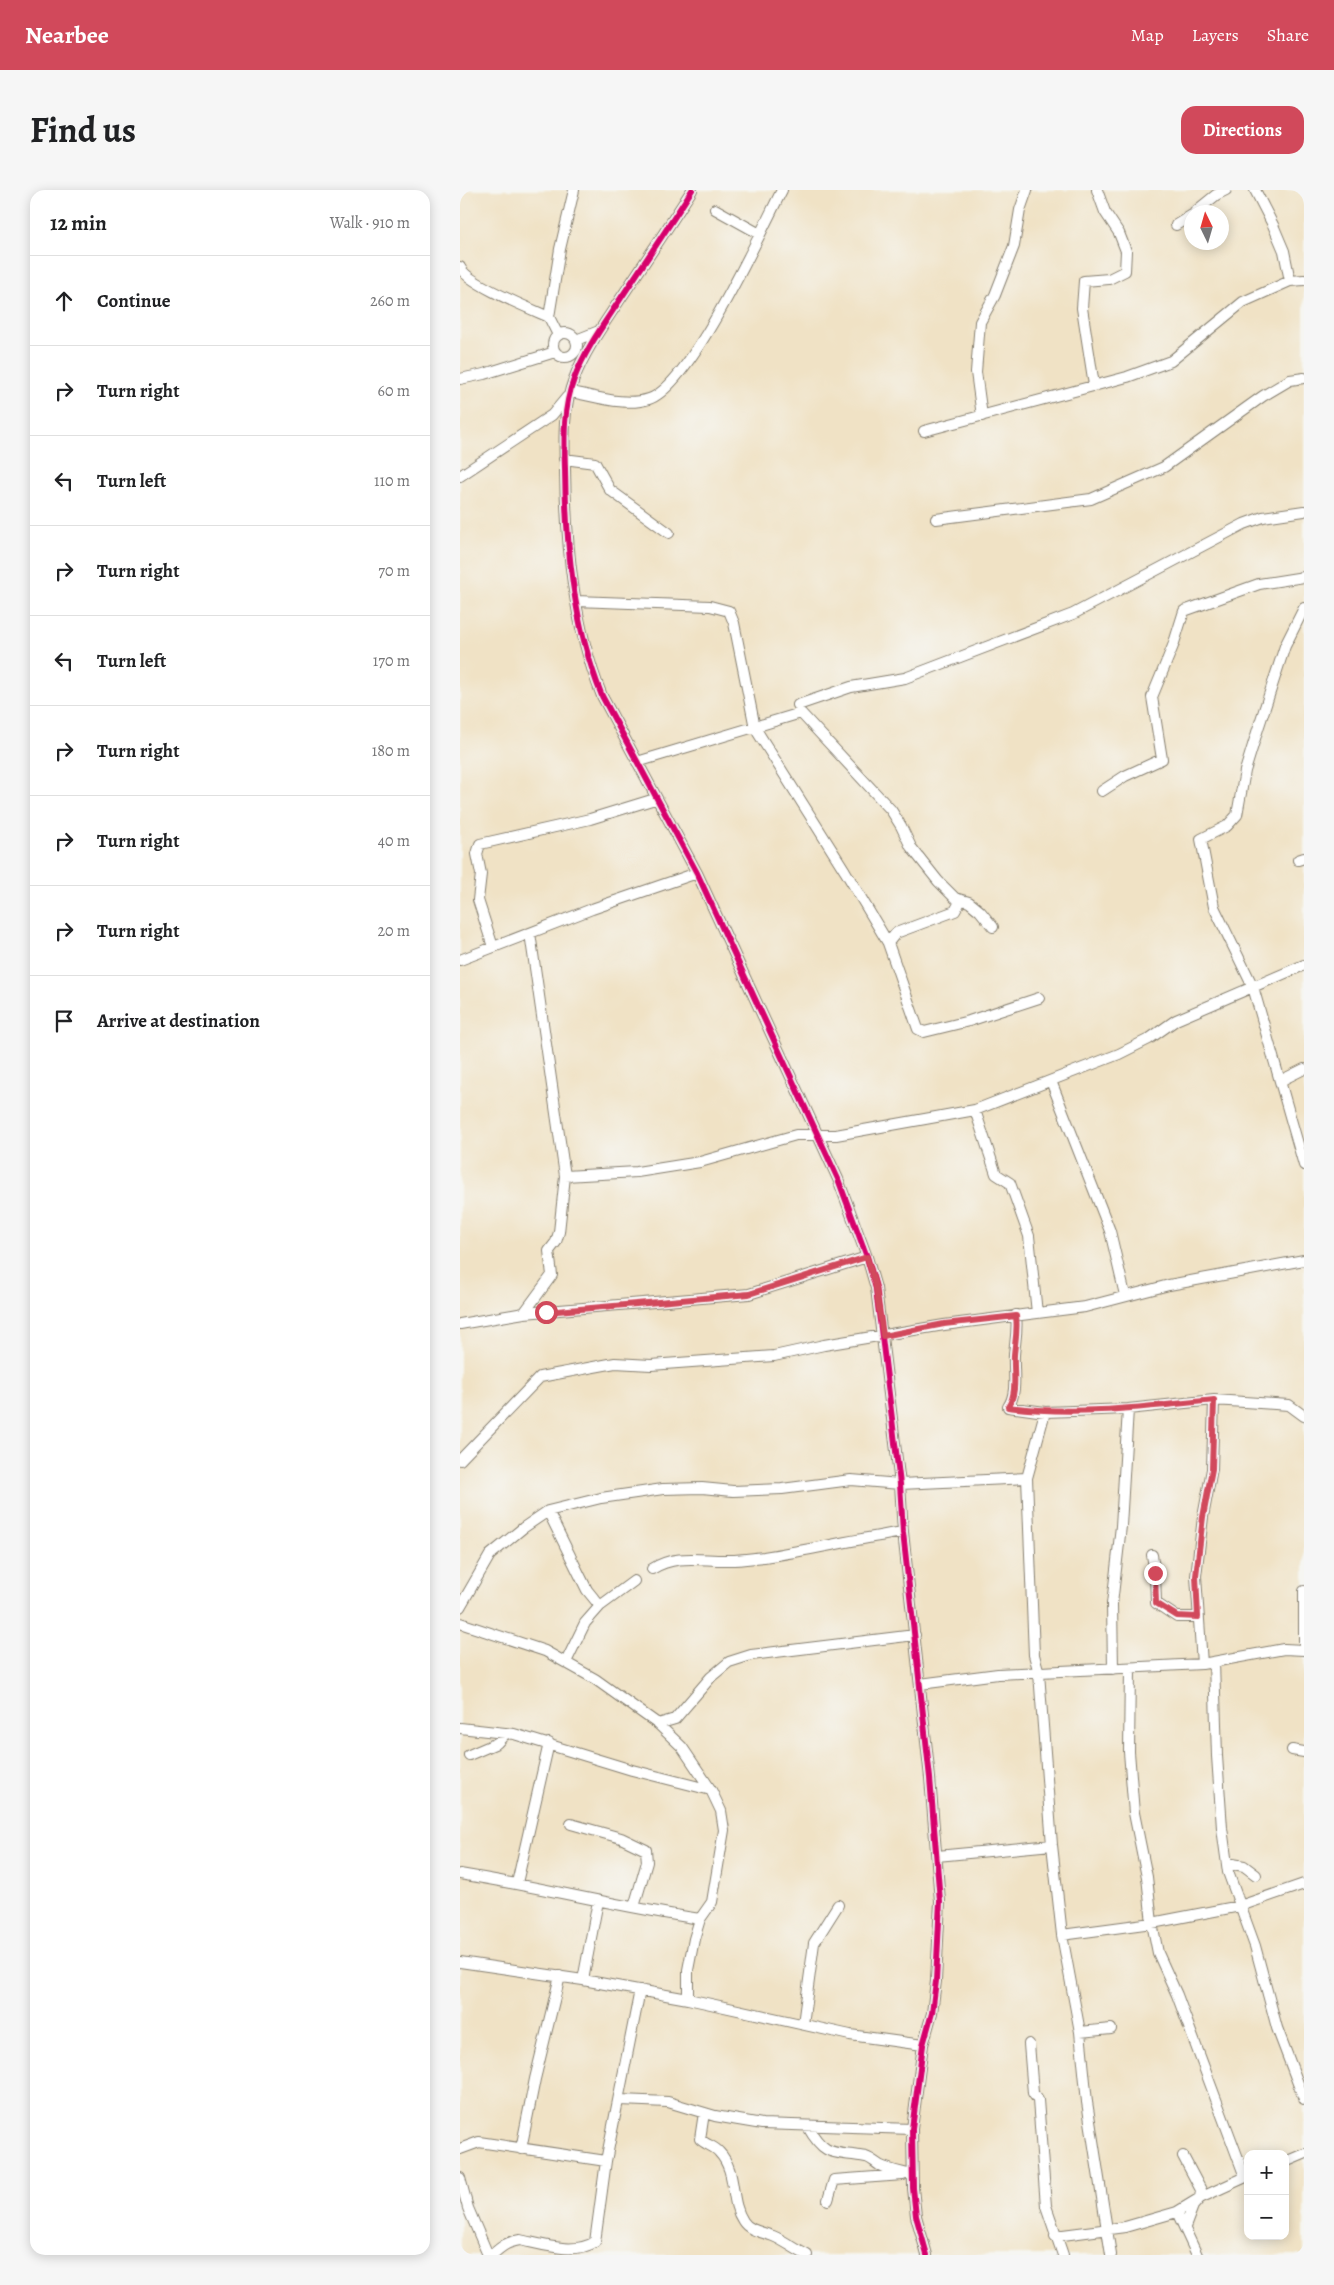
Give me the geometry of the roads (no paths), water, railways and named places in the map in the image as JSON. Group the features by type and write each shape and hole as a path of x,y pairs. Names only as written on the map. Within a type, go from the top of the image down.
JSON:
{"street":[{"path":"558,336 549,317 560,249 574,190"},
{"path":"692,190 599,331 574,380 565,411 565,512 576,601 592,672 612,719 697,874 816,1135 838,1179 867,1257 876,1288 900,1484 903,1532 920,1684 940,1901 939,1951 932,2013 923,2045 912,2129 912,2175 916,2216 926,2255"},
{"path":"570,392 628,402 641,401 660,394 684,368 701,342 730,292 782,190"},
{"path":"982,416 976,372 980,322 995,295 1014,246 1020,210 1027,190"},
{"path":"1094,385 1082,308 1084,281 1109,279 1125,271 1127,257 1119,233 1106,212 1097,190"},
{"path":"1204,205 1216,195 1226,190"},
{"path":"1255,190 1284,251 1290,281"},
{"path":"715,210 760,234"},
{"path":"1176,226 1184,220"},
{"path":"460,267 464,274 485,287 549,317"},
{"path":"924,431 1127,377 1171,361 1243,302 1290,281 1304,280"},
{"path":"576,340 599,331"},
{"path":"568,334 576,340 577,348 568,357 561,357 555,352 553,346 558,336 568,334"},
{"path":"460,378 484,374 555,352"},
{"path":"568,357 574,380"},
{"path":"936,519 1091,499 1164,467 1263,396 1290,380 1304,378"},
{"path":"460,476 552,415 570,392"},
{"path":"564,459 595,463 610,490 669,533"},
{"path":"798,705 851,687 905,678 943,665 1073,614 1244,524 1263,517 1304,511"},
{"path":"1102,791 1125,776 1162,759 1152,697 1173,646 1184,611 1259,584 1304,577"},
{"path":"576,601 710,606 729,612 734,623 755,728 888,943 918,1029 921,1031 969,1021 1039,998"},
{"path":"1304,611 1285,646 1245,771 1237,815 1227,826 1201,839 1214,907 1252,987 1304,1165"},
{"path":"637,762 712,738 755,728 801,713 891,810 902,826 912,847 938,881 958,900 969,902 980,911 993,927"},
{"path":"493,946 478,900 481,874 477,854 480,844 590,819 656,799"},
{"path":"460,960 592,909 697,874"},
{"path":"888,943 896,933 955,911 958,900"},
{"path":"524,1313 552,1275 549,1251 556,1242 559,1232 565,1176 530,933"},
{"path":"565,1176 637,1172 700,1162 796,1135 836,1135 974,1110 1119,1054 1149,1039 1176,1020 1304,965"},
{"path":"1280,1081 1304,1069"},
{"path":"1051,1081 1110,1231 1125,1295"},
{"path":"974,1110 996,1174 1010,1183 1029,1236 1037,1313"},
{"path":"460,1324 524,1313 749,1294 867,1257"},
{"path":"460,1460 540,1377 616,1364 651,1365 766,1357 824,1344 883,1336 944,1324 1085,1307 1125,1295 1304,1260"},
{"path":"1016,1316 1018,1327 1014,1356 1013,1390 1008,1407 1045,1412 1128,1409 1214,1400 1289,1404 1304,1416"},
{"path":"1202,1664 1196,1576 1203,1517 1212,1469 1214,1400"},
{"path":"1113,1669 1112,1604 1121,1526 1128,1409"},
{"path":"1045,1412 1027,1478 1034,1655 1039,1673 1052,1846 1062,1935 1080,2032 1106,2230 1111,2255"},
{"path":"460,1606 490,1555 523,1528 548,1511 601,1498 664,1489 762,1490 851,1480 900,1484 1027,1478"},
{"path":"548,1511 587,1590 600,1606"},
{"path":"652,1569 663,1562 679,1558 728,1560 764,1557 903,1532"},
{"path":"1152,1555 1156,1603 1177,1616 1198,1617"},
{"path":"566,1662 581,1628 600,1606 634,1581"},
{"path":"920,1684 998,1674 1202,1664 1284,1649 1304,1650 1304,1591"},
{"path":"460,1623 545,1651 595,1679 658,1724 682,1747 711,1790 721,1811 724,1830 712,1902 700,1919 694,1939 688,1970 688,1999"},
{"path":"658,1724 675,1719 710,1677 728,1662 751,1655 915,1635"},
{"path":"1214,1662 1217,1765 1228,1872 1255,1946 1277,2028 1304,2099"},
{"path":"1130,1669 1129,1752 1134,1812 1147,1877 1152,1923 1158,1953 1177,1995 1244,2172"},
{"path":"460,1728 506,1733 549,1743 632,1770 711,1790"},
{"path":"469,1755 497,1744 506,1733"},
{"path":"517,1883 549,1743"},
{"path":"1292,1750 1304,1752"},
{"path":"571,1824 621,1838 646,1850 647,1862 634,1907"},
{"path":"937,1856 1052,1846"},
{"path":"1227,1863 1244,1866 1256,1875"},
{"path":"460,1874 517,1883 598,1901 700,1919"},
{"path":"1062,1935 1152,1923 1240,1906 1304,1884"},
{"path":"583,1980 598,1901"},
{"path":"803,2024 814,1943 838,1906"},
{"path":"460,1962 560,1976 640,1990 850,2035 923,2045"},
{"path":"521,2148 560,1976"},
{"path":"492,2255 505,2243 512,2241 520,2240 576,2251 587,2248 595,2242 606,2161 620,2100 640,1990"},
{"path":"1080,2032 1111,2029"},
{"path":"1029,2044 1033,2093 1038,2100 1046,2206 1062,2255"},
{"path":"620,2100 668,2102 704,2113 762,2124 912,2129"},
{"path":"704,2113 700,2139 720,2152 735,2185 734,2196 743,2221 750,2227 775,2237 807,2255"},
{"path":"808,2127 816,2142 828,2150 841,2155 867,2157 879,2165 912,2175"},
{"path":"460,2149 479,2142 606,2161"},
{"path":"1289,2160 1304,2154"},
{"path":"1183,2156 1197,2179 1201,2190 1200,2198 1193,2206 1185,2228"},
{"path":"828,2200 834,2180 912,2175"},
{"path":"460,2178 468,2208 488,2255"},
{"path":"1055,2236 1106,2230 1177,2212 1200,2198 1244,2178"},
{"path":"1177,2212 1197,2255"}]}
